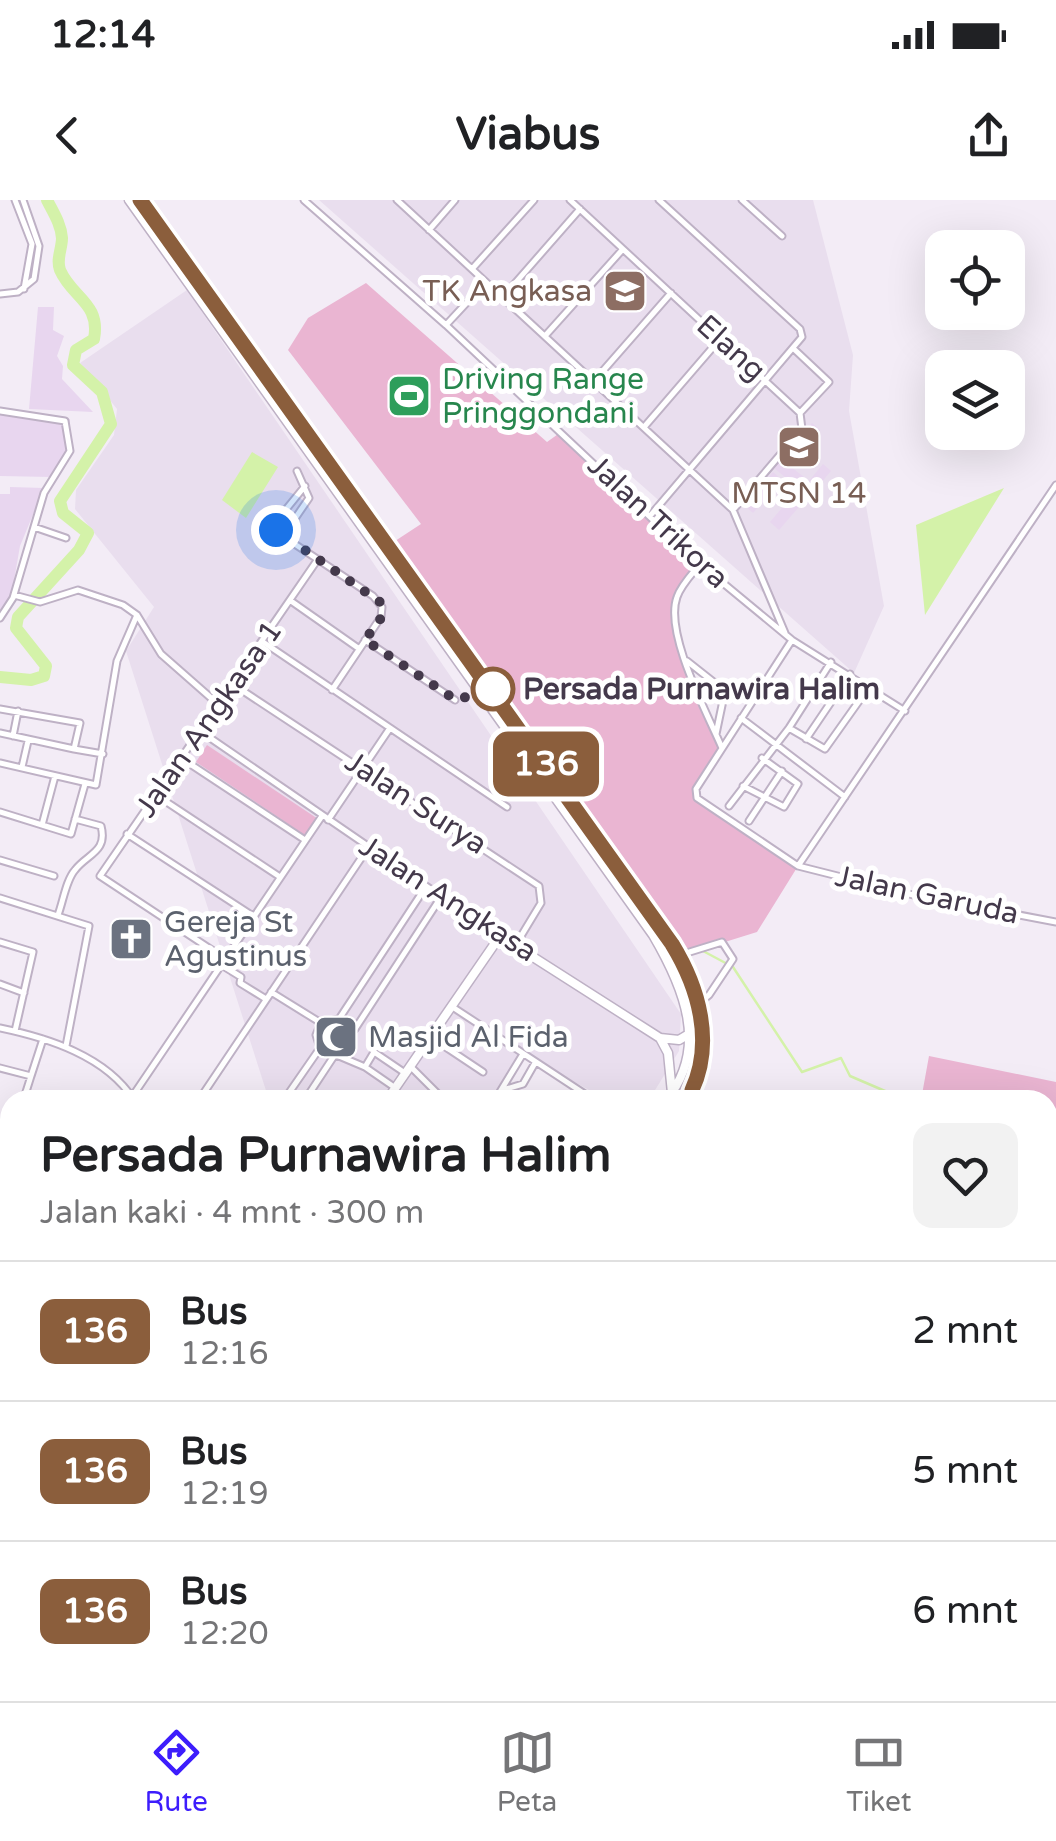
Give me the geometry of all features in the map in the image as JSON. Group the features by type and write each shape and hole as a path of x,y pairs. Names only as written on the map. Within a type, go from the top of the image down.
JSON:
{"street":[{"path":"15,200 32,244 24,288"},
{"path":"0,294 24,288 34,279 39,246 24,200"},
{"path":"128,200 667,959 691,1034 688,1062 673,1090"},
{"path":"140,200 680,956 702,1027 704,1055 692,1090"},
{"name":"Jalan Trikora","path":"304,200 446,325 700,564 789,637 832,661 905,712"},
{"path":"397,200 692,468 733,510 789,637 696,789 698,798 798,866 1056,485"},
{"path":"428,230 455,200"},
{"path":"472,269 534,200"},
{"name":"Elang","path":"570,200 800,413"},
{"path":"650,516 795,350 802,333 659,200"},
{"path":"742,200 782,236"},
{"path":"503,298 580,210"},
{"path":"545,336 623,249"},
{"path":"446,325 486,282"},
{"path":"594,380 670,293"},
{"path":"645,426 720,338"},
{"path":"733,510 802,430 800,413 829,382 795,350"},
{"path":"0,411 65,421 70,430 70,451 44,493 16,595 0,618"},
{"path":"283,536 308,503 297,471"},
{"path":"305,486 274,526 380,602 381,618 332,690"},
{"path":"286,510 296,518"},
{"path":"34,527 66,538"},
{"name":"Jalan Angkasa 1","path":"222,961 101,878 127,834 318,560"},
{"path":"700,564 678,592 675,605 685,659 722,748"},
{"path":"16,595 36,602 78,590 123,604 136,614 162,654 218,705"},
{"path":"291,601 359,649"},
{"path":"0,763 96,785 117,661 136,614"},
{"path":"365,640 456,700"},
{"path":"264,642 507,806"},
{"path":"685,659 725,691 716,734"},
{"path":"729,806 832,661"},
{"path":"806,739 850,674"},
{"name":"Jalan Surya","path":"234,685 540,886 541,903 516,946"},
{"path":"788,728 826,748 869,687"},
{"path":"0,708 80,723 74,748"},
{"path":"13,736 18,711"},
{"path":"741,718 845,797"},
{"path":"138,1090 305,840 390,728"},
{"name":"Jalan Angkasa","path":"200,732 441,897 660,1038"},
{"path":"0,733 103,754"},
{"path":"22,768 28,741"},
{"path":"181,758 305,840"},
{"path":"743,786 783,808 791,798 798,784 762,758"},
{"path":"748,822 782,771"},
{"path":"42,825 55,776"},
{"path":"0,812 71,834 85,784"},
{"path":"156,795 280,876"},
{"path":"58,915 74,870 98,852 103,834 101,826 75,819"},
{"path":"127,834 253,916"},
{"path":"207,1090 368,848"},
{"path":"0,860 54,876"},
{"name":"Jalan Garuda","path":"798,866 913,895 1056,922"},
{"path":"271,992 321,1023 339,1019 426,887"},
{"path":"339,1019 354,1029 441,897"},
{"path":"0,898 90,928 66,1046"},
{"path":"321,1023 316,1034 320,1048 365,1067 395,1088 500,936"},
{"path":"0,942 32,951 15,1032"},
{"path":"667,959 722,942 730,963 713,989 686,1014"},
{"path":"222,961 241,977 240,984 266,999"},
{"path":"0,984 24,993"},
{"path":"682,997 713,989"},
{"path":"450,1006 579,1090"},
{"path":"660,1038 679,1040 702,1027"},
{"path":"0,1028 66,1046 123,1090"},
{"path":"429,1036 483,1072"},
{"path":"660,1038 668,1054 669,1090"},
{"path":"27,1090 43,1039"},
{"path":"291,1090 320,1048"},
{"path":"365,1067 374,1052 407,1069 432,1090"},
{"path":"501,1090 523,1054"},
{"path":"312,1090 334,1056"},
{"path":"503,1090 523,1084 536,1062"},
{"path":"0,1068 31,1076"}],"shaded area":[{"path":"319,200 813,200 853,355 849,411 884,606 854,673"},
{"path":"366,283 547,442 561,432 700,564 677,597 676,631 689,673 722,748 696,794 798,866 757,932 680,956 389,545 421,524 288,350 308,318"},
{"path":"187,290 681,1014 679,1051 655,1090 589,1090 524,1054 500,1090 266,1090 126,651 154,607 75,509 76,490 114,435 117,409 80,363"},
{"path":"38,307 54,307 53,330 64,336 57,356 63,366 62,379 93,412 29,409"},
{"path":"0,413 70,419 69,450 51,477 0,476"},
{"name":"MTSN 14","path":"812,423 820,430 790,466 809,481 823,464 831,471 809,497 774,468"},
{"path":"252,452 278,467 246,518 222,500"},
{"path":"773,472 805,500 779,530 770,522 787,502 773,490 753,513 744,505"},
{"path":"10,487 44,488 20,546 12,592 0,612 0,494 10,494"},
{"path":"1004,488 925,615 916,525"},
{"path":"207,745 318,819 306,836 196,762"},
{"path":"929,1056 1056,1082 1056,1090 923,1090"}],"waterway":[{"path":"0,677 31,680 44,676 46,666 16,628 18,617 79,550 88,533 63,513 60,501 111,424 102,392 73,365 76,350 94,339 95,327 89,309 60,270 61,233 47,200"},
{"path":"703,951 733,967 802,1072 841,1058 850,1076 883,1090"}],"bus line":[{"name":"136","path":"140,200 451,629 672,944 692,983 704,1034 704,1055 692,1090"}],"place":[{"name":"TK Angkasa","path":"625,291"},
{"name":"Driving Range Pringgondani","path":"409,396"},
{"name":"MTSN 14","path":"799,447"},
{"name":"Persada Purnawira Halim","path":"493,689"},
{"name":"Gereja St Agustinus","path":"131,939"},
{"name":"Masjid Al Fida","path":"336,1037"}],"route":[{"path":"276,530 380,602 381,618 365,640 456,700 493,689"}]}
